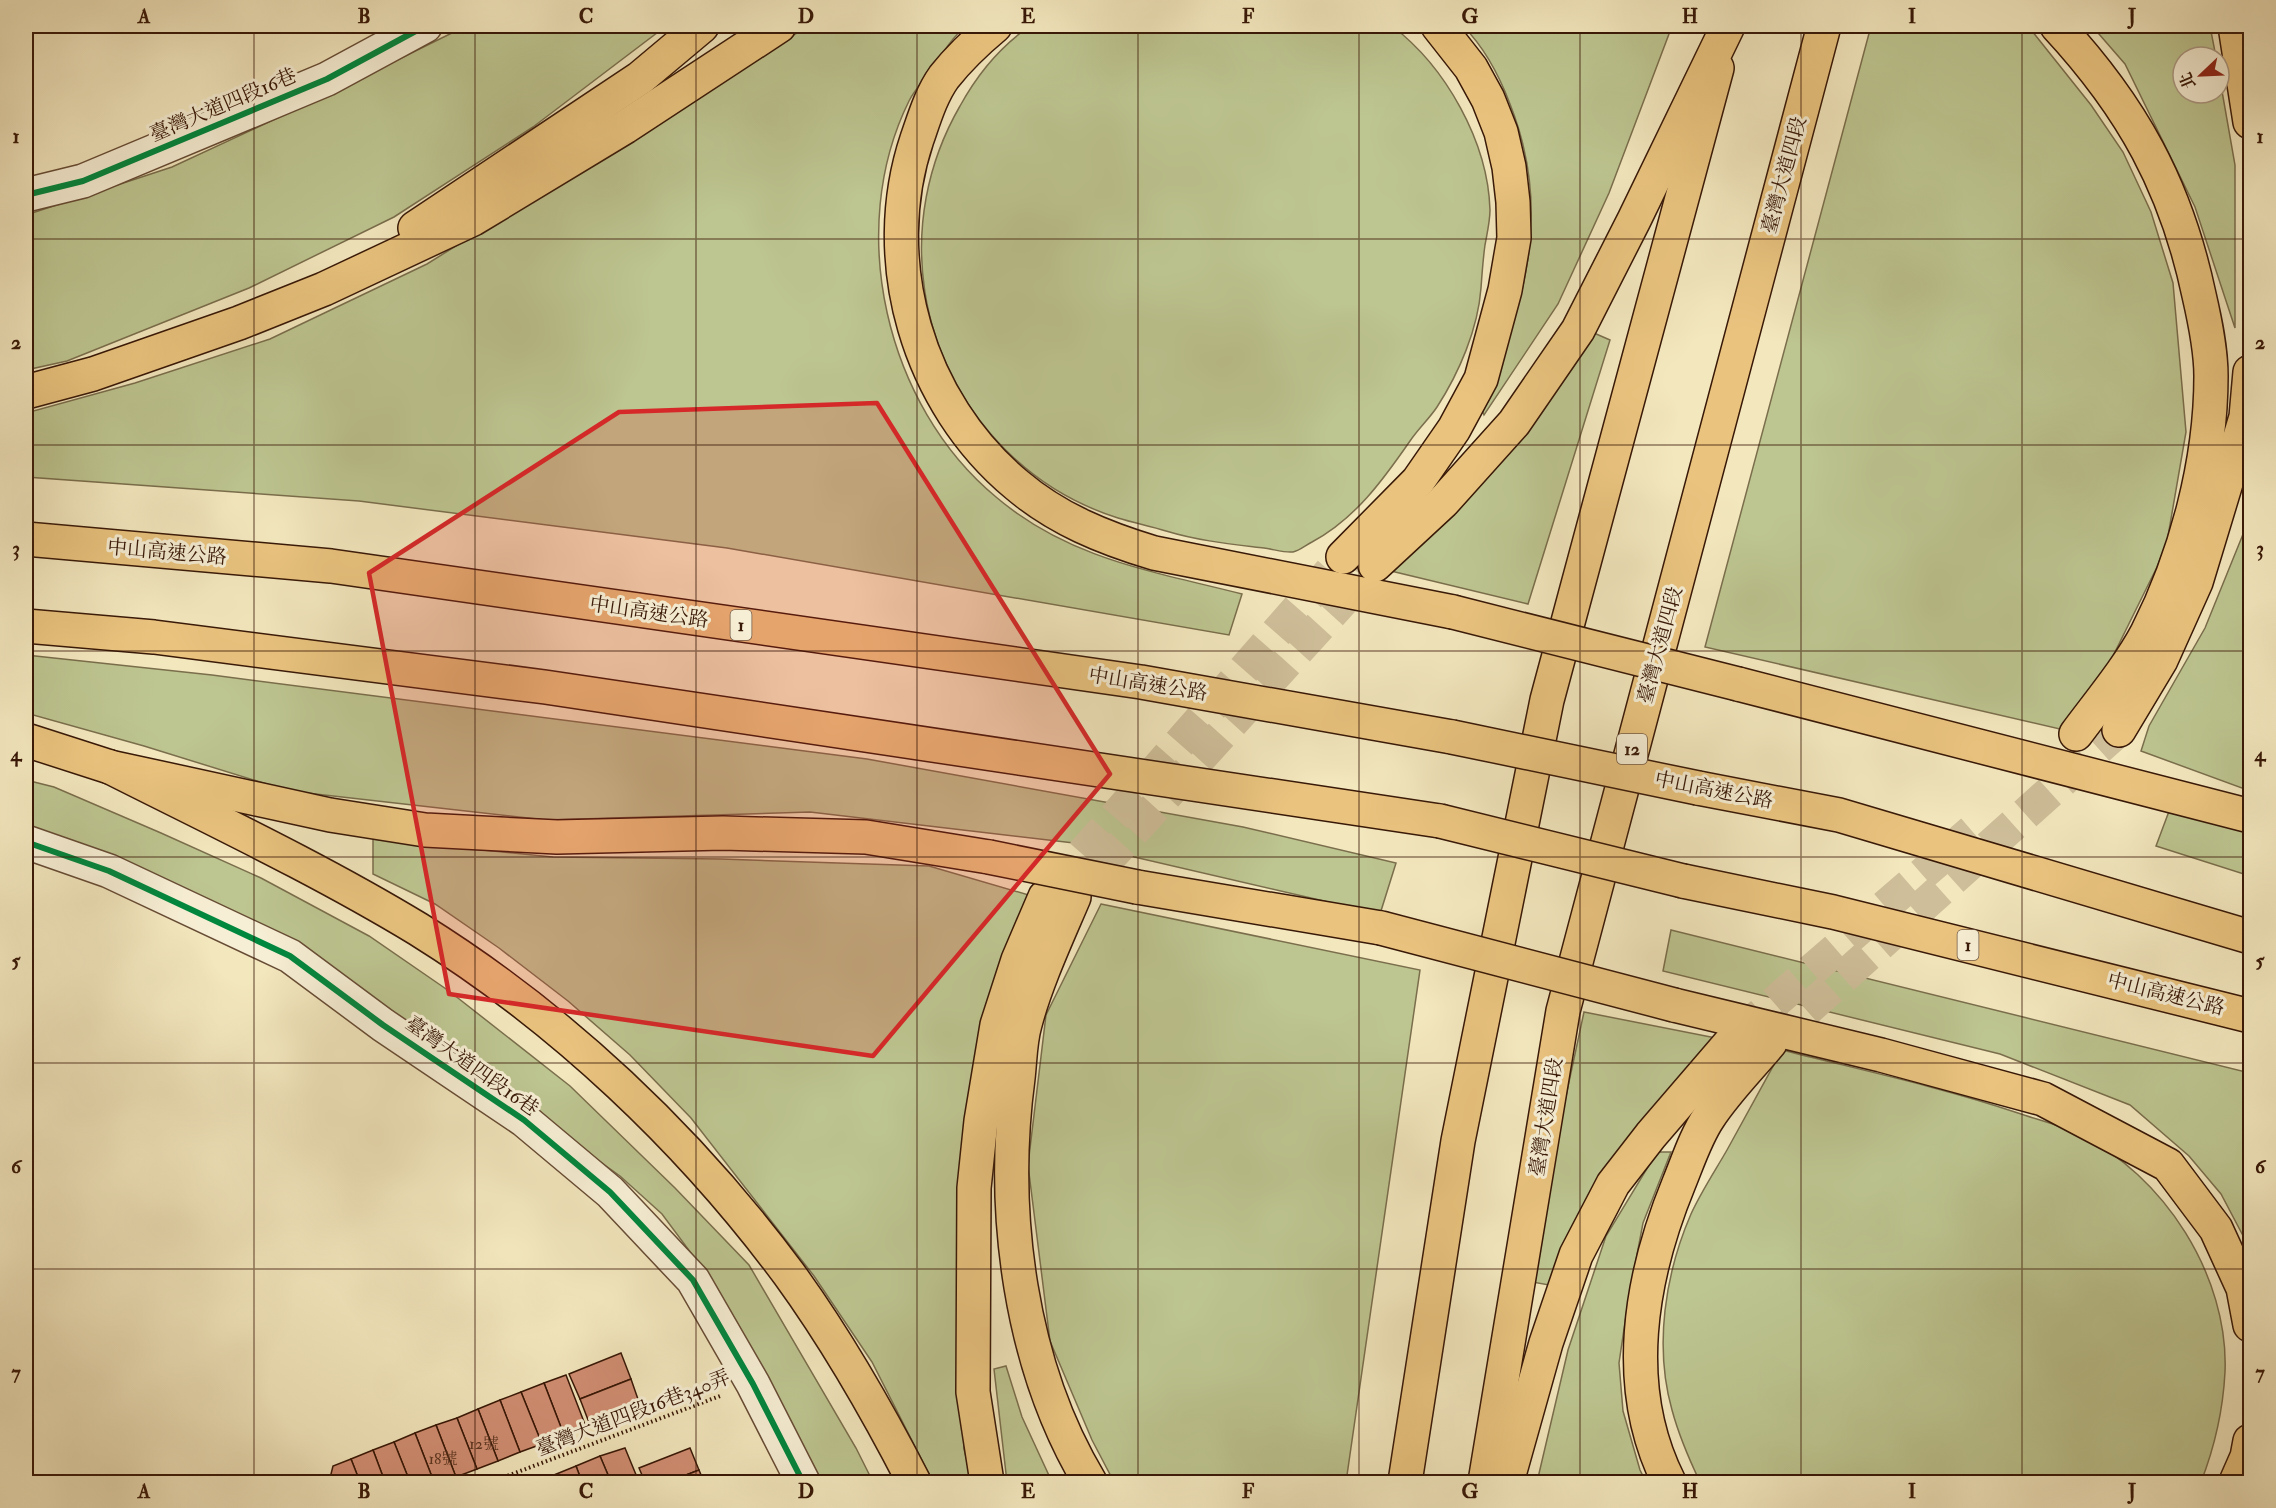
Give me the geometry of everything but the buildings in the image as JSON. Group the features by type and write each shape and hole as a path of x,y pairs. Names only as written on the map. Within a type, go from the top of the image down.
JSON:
{"main road":[{"path":"324,289 640,78 702,26"},
{"path":"26,392 93,374 239,323 324,289 473,219 625,127 779,26"},
{"path":"995,26 974,44 943,78 925,116 915,145 903,196 901,238 903,279 911,320 933,377 963,428 995,465 1016,485 1047,508 1081,527 1117,542 1166,555 1454,612 2250,816"},
{"path":"1344,556 1418,481 1454,429 1481,379 1505,290 1514,238 1514,202 1501,132 1488,99 1471,68 1438,26"},
{"path":"1375,565 1443,502 1514,423 1578,330 1635,220 1728,26"},
{"path":"1405,1482 1458,1141 1547,700 1728,26"},
{"name":"臺灣大道四段","path":"1485,1482 1563,1011 1824,26"},
{"path":"2057,26 2081,51 2116,96 2143,138 2169,196 2190,255 2205,322 2211,373 2209,419 2203,468 2170,583 2145,636 2076,734"},
{"path":"2235,26 2250,122"},
{"path":"2119,730 2161,660 2196,582 2246,417 2250,372"},
{"name":"中山高速公路","path":"26,539 331,566 1141,682 1452,737 1839,815 2250,937"},
{"name":"中山高速公路","path":"26,626 153,637 544,687 1440,821 1683,881 1833,912 2250,1016"},
{"path":"26,740 110,767 330,814 425,830 557,837 723,833 866,837 989,856 1137,887 1381,928 1674,1005 1881,1055 2043,1099 2168,1165 2216,1229 2243,1288 2250,1324"},
{"path":"110,767 348,888 420,931 498,984 557,1030 621,1085 680,1145 729,1200 789,1274 836,1344 914,1482"},
{"path":"987,1482 973,1392 975,1177 981,1121 997,1025 1018,960 1059,897 1025,1025 1015,1102 1012,1165 1016,1247 1024,1308 1042,1376 1071,1451 1090,1482"},
{"path":"1507,1482 1546,1343 1573,1266 1613,1184 1651,1135 1737,1035"},
{"path":"1669,1482 1659,1463 1646,1410 1640,1367 1642,1318 1650,1269 1666,1214 1709,1117 1770,1043"},
{"path":"2236,1482 2247,1457 2250,1441"}],"street":[{"name":"臺灣大道四段16巷","path":"26,195 83,181 327,79 425,26"},
{"name":"臺灣大道四段16巷","path":"26,842 109,871 290,957 383,1024 524,1120 610,1192 693,1280 753,1384 803,1482"}],"highlighted area":[{"path":"877,403 1110,774 873,1056 449,994 369,573 619,412"}],"green space":[{"path":"466,26 666,26 533,127 394,217 249,288 67,361 26,370 26,215 172,167 314,101"},
{"path":"808,26 966,26 951,41 909,101 890,151 880,204 879,259 887,313 903,366 927,415 958,459 996,497 1024,518 1082,549 1144,570 1242,594 1229,635 727,548 359,501 26,477 26,413 135,383 270,339 427,264"},
{"path":"1030,26 1392,26 1430,62 1460,108 1481,158 1490,210 1479,303 1472,335 1453,380 1437,407 1367,498 1342,522 1298,550 1286,552 1191,537 1118,518 1076,501 1037,477 1014,458 981,421 954,380 936,337 925,291 922,244 926,197 939,151 967,94 1000,52"},
{"path":"1463,26 1672,26 1609,193 1558,304 1484,415 1482,410 1510,334 1528,259 1531,222 1530,184 1523,145 1506,93 1485,53"},
{"path":"1871,26 2028,26 2091,105 2123,152 2151,212 2173,283 2186,432 2167,542 2110,662 2064,730 1705,647"},
{"path":"2092,26 2210,26 2214,45 2171,45 2171,105 2224,105 2235,165 2235,328 2195,207 2125,64"},
{"path":"1587,330 1610,340 1528,604 1391,571"},
{"path":"2250,517 2250,791 2141,751 2149,726 2205,628"},
{"path":"26,655 212,675 867,759 1243,827 1396,863 1380,914 1074,843 810,812 546,820 289,791 144,746 26,713"},
{"path":"26,780 54,787 261,878 369,936 449,991 570,1086 675,1188 749,1265 856,1448 873,1482 815,1482 777,1402 717,1288 662,1214 620,1176 388,1010 26,829"},
{"path":"2171,806 2250,826 2250,876 2156,846"},
{"path":"373,839 553,857 721,859 929,866 1032,896 960,1331 964,1449 972,1482 933,1482 872,1362 814,1276 691,1118 630,1055 568,1001 499,948 435,904 373,874"},
{"path":"1101,904 1420,970 1346,1482 1114,1482 1092,1440 1050,1341 1028,1165 1046,1015"},
{"path":"1671,930 2250,1073 2250,1249 2221,1194 2189,1156 2130,1105 2000,1054 1663,971"},
{"path":"1584,1012 1721,1039 1549,1285 1532,1282 1554,1152"},
{"path":"1782,1050 1930,1087 2056,1125 2078,1134 2109,1152 2138,1175 2163,1202 2185,1232 2203,1265 2216,1300 2223,1336 2225,1372 2214,1442 2201,1482 1700,1482 1678,1429 1667,1386 1663,1336 1669,1286 1682,1237 1691,1214"},
{"path":"1657,1152 1671,1152 1643,1223 1619,1363 1623,1411 1640,1470 1646,1482 1537,1482 1568,1350 1606,1236"},
{"path":"1006,1366 1022,1417 1052,1482 1007,1482 994,1369"}],"tunnel":[{"path":"1050,891 1343,557"},
{"path":"1100,868 1368,573"},
{"path":"1770,1043 2119,730"},
{"path":"1737,1035 1972,831"}],"cycle path":[{"path":"26,195 83,181 327,79 425,26"},
{"path":"26,842 109,871 290,956 383,1025 524,1120 610,1192 693,1280 753,1384 803,1482"}]}
